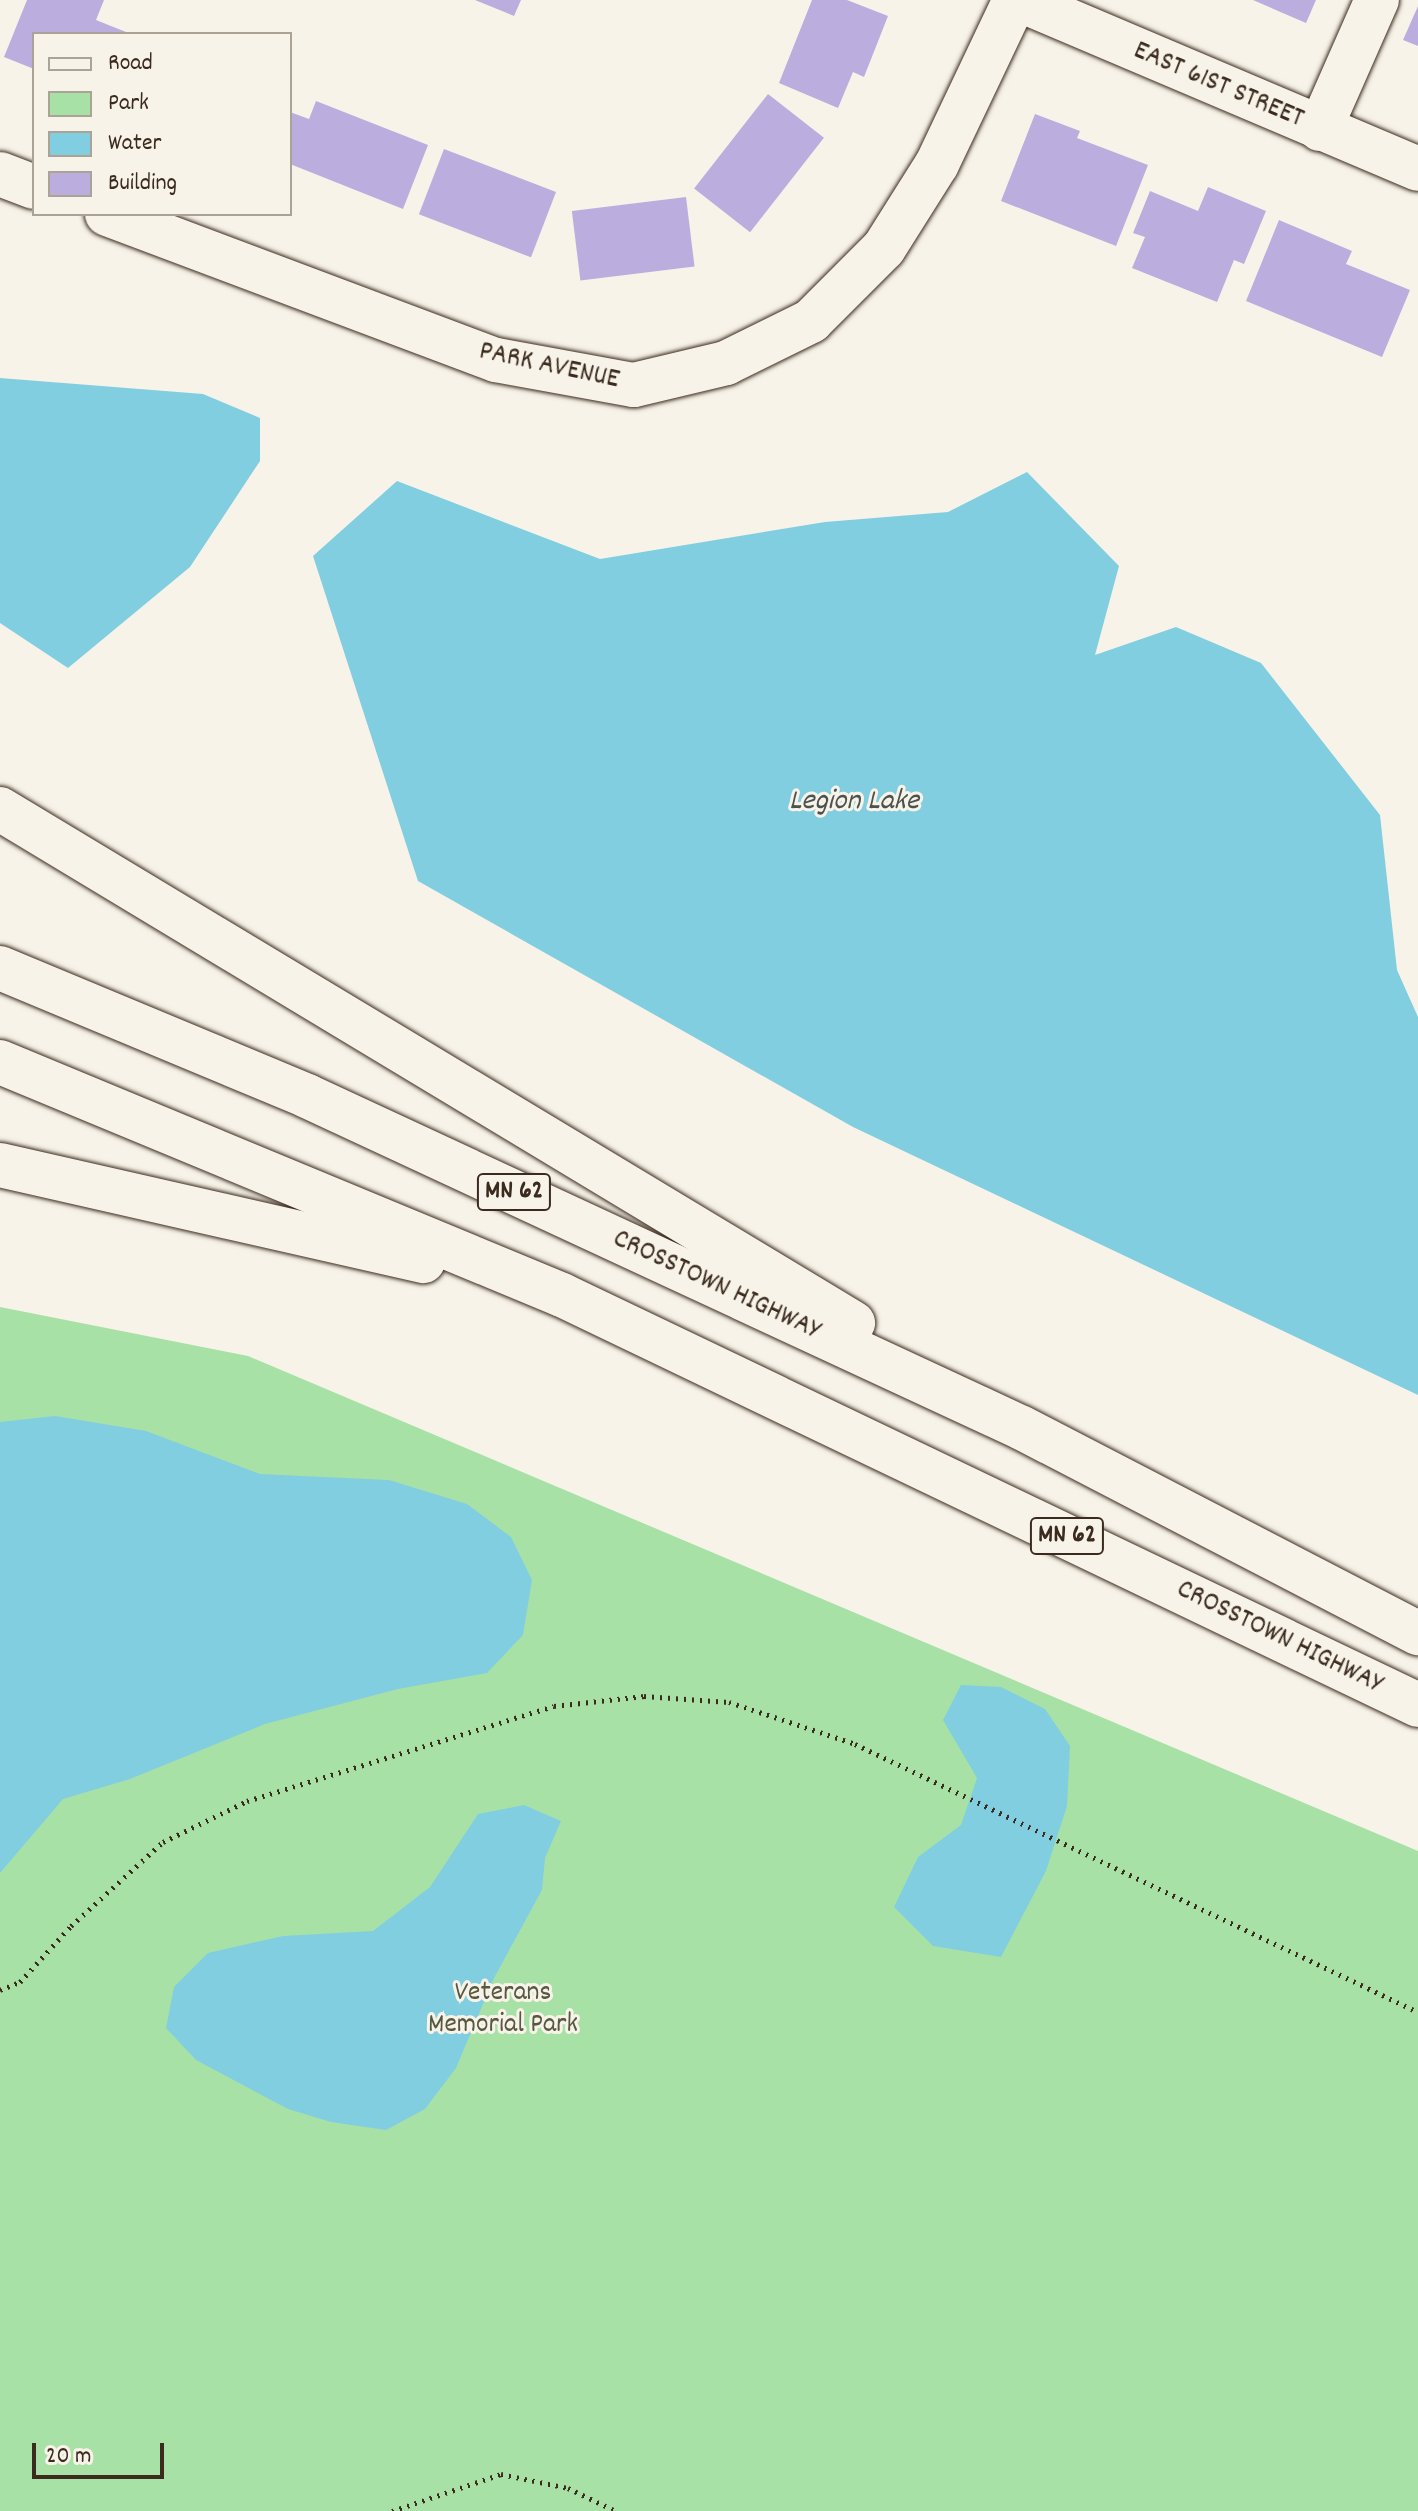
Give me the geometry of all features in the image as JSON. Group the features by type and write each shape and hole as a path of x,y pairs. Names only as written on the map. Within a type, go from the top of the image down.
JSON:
{"main road":[{"name":"EAST 61ST STREET","path":"1017,0 1418,169"},
{"name":"PARK AVENUE","path":"112,216 496,360 634,385 711,367 811,321 884,248 937,164 1017,0"},
{"path":"1320,129 1377,0"},
{"path":"0,174 32,186"},
{"path":"0,809 1022,1428"},
{"name":"CROSSTOWN HIGHWAY","path":"0,968 307,1096 1022,1428 1418,1633"},
{"name":"CROSSTOWN HIGHWAY","path":"0,1062 562,1295 1418,1705"},
{"path":"0,1165 208,1209 562,1295"}],"path":[{"path":"0,1990 20,1982 71,1926 163,1842 247,1801 554,1706 644,1696 729,1702 855,1744 1418,2012"},
{"path":"392,2511 501,2474 568,2488 616,2511"}],"green space":[{"name":"Veterans Memorial Park","path":"0,1307 248,1356 1418,1851 1418,2511 0,2511"}],"water":[{"path":"0,378 203,394 260,418 260,461 190,567 68,668 0,623"},
{"name":"Legion Lake","path":"1027,472 1119,566 1095,655 1176,627 1261,663 1380,815 1397,970 1418,1017 1418,1395 853,1127 418,881 313,556 397,481 600,559 825,522 948,512"},
{"path":"55,1416 146,1431 260,1474 389,1480 467,1504 511,1537 532,1580 523,1635 487,1673 398,1689 265,1724 130,1779 63,1799 0,1873 0,1422"},
{"path":"961,1685 1001,1687 1045,1709 1070,1746 1067,1806 1046,1871 1001,1957 933,1946 894,1907 918,1857 961,1825 977,1778 943,1720"},
{"path":"524,1805 561,1821 545,1858 542,1890 494,1978 456,2068 425,2109 386,2130 331,2122 288,2109 196,2060 166,2028 174,1987 208,1953 283,1936 373,1931 430,1887 478,1814"}],"building":[{"path":"27,0 104,0 96,20 126,32 32,32 32,68 4,57"},
{"path":"475,0 521,0 514,16"},
{"path":"812,0 847,0 888,16 864,77 853,72 838,108 779,83"},
{"path":"1253,0 1316,0 1306,23"},
{"path":"1418,6 1418,46 1403,40"},
{"path":"768,94 824,138 750,232 694,189"},
{"path":"316,101 428,145 403,209 292,165 292,113 309,119"},
{"path":"1035,114 1080,131 1077,138 1148,165 1116,246 1001,201"},
{"path":"444,149 556,192 531,257 419,214"},
{"path":"1208,187 1266,211 1244,264 1234,260 1217,302 1132,268 1145,237 1133,233 1150,191 1198,211"},
{"path":"686,197 695,266 580,280 572,211"},
{"path":"1279,220 1352,251 1346,264 1410,290 1382,357 1246,301"}]}
